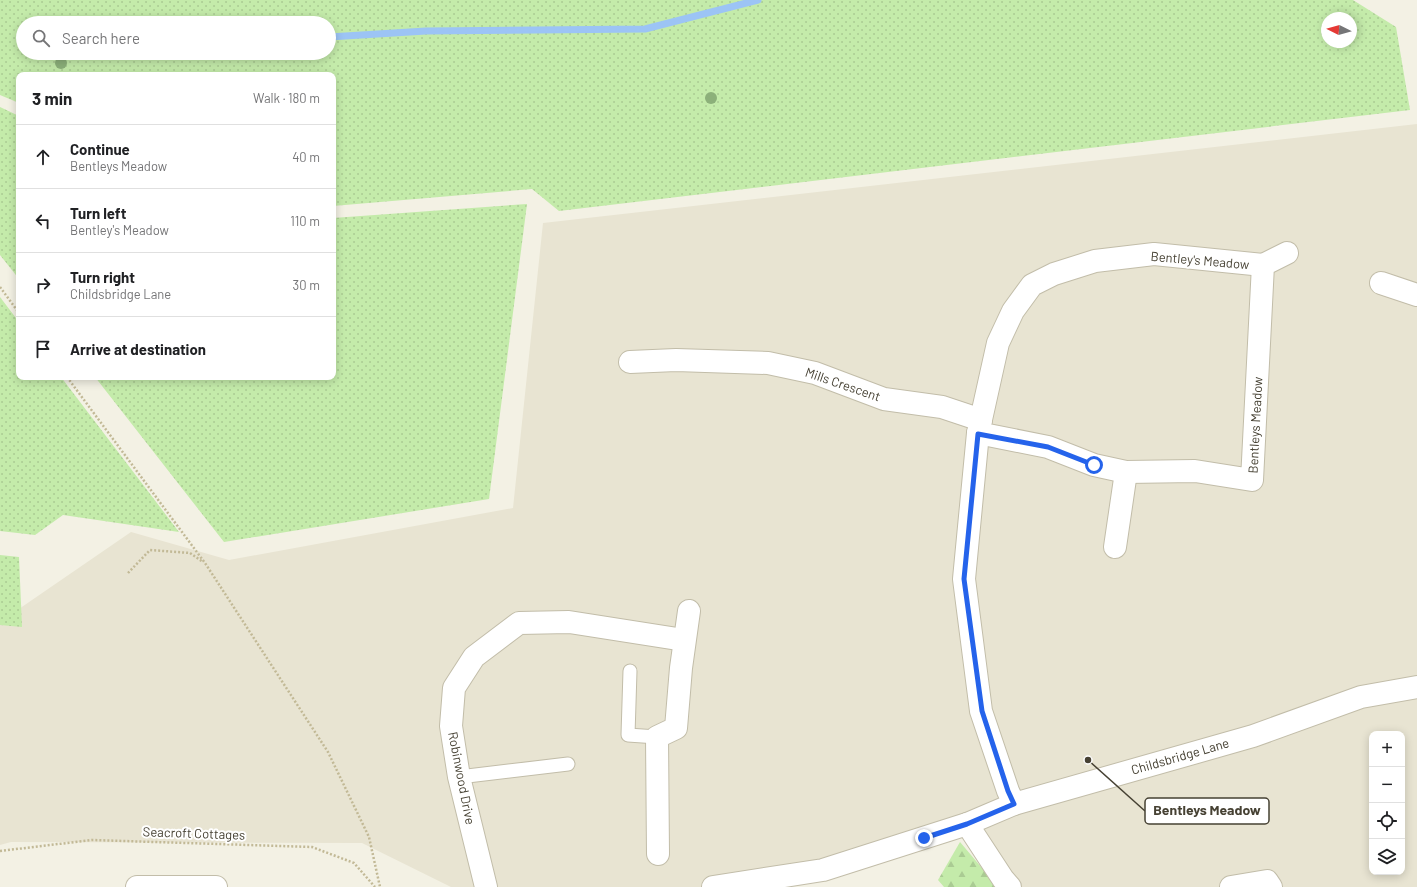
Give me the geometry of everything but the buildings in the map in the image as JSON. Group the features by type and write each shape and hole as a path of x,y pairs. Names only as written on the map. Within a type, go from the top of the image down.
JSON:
{"street":[{"name":"Bentley's Meadow","path":"1014,804 1008,791 982,711 964,579 979,427 998,343 1013,311 1032,285 1054,274 1096,261 1154,254 1263,265 1287,253"},
{"name":"Bentley's Meadow","path":"1261,317 1263,265"},
{"path":"1381,283 1417,295"},
{"name":"Bentleys Meadow","path":"979,427 1048,447 1094,465 1126,472 1195,471 1252,480 1261,317"},
{"name":"Mills Crescent","path":"630,362 676,360 768,363 815,373 884,398 942,407 979,427"},
{"path":"1115,546 1126,472"},
{"path":"658,854 657,737 676,728 684,640 689,612"},
{"name":"Robinwood Drive","path":"486,887 460,777 451,726 454,688 474,657 519,623 569,622 684,640"},
{"name":"Childsbridge Lane","path":"713,887 823,870 967,824 1014,804 1253,736 1361,697 1417,687"},
{"path":"967,824 1003,879 1010,887"},
{"path":"1231,887 1267,881 1271,887"},
{"path":"137,887 216,887"}],"lane":[{"path":"630,671 628,735 657,737"},
{"path":"460,777 568,764"}],"path":[{"path":"0,287 16,309"},
{"path":"69,380 205,563 328,752 369,837 380,887"},
{"path":"128,573 150,550 190,553 205,563"},
{"name":"Seacroft Cottages","path":"0,851 92,840 312,847 354,863 375,887"}],"shaded area":[{"path":"1417,124 1417,887 1019,887 963,829 744,887 451,887 362,843 11,842 0,845 0,622 131,532 229,560 513,508 543,223"}],"green space":[{"path":"0,0 1353,0 1396,27 1410,110 559,211 532,189 336,206 336,72 16,72 16,102 0,95"},
{"path":"0,107 16,115 16,275 0,255"},
{"path":"527,204 489,499 224,542 97,380 336,380 336,218"},
{"path":"0,297 16,318 16,380 63,380 179,532 63,515 35,535 0,531"},
{"path":"0,555 19,557 22,627 0,625"},
{"path":"960,842 998,887 944,887 938,880"}],"waterway":[{"path":"336,37 426,31 645,29 758,0"}],"place":[{"name":"Bentleys Meadow","path":"1088,760"}],"route":[{"path":"924,838 967,824 1014,804 1008,791 982,711 964,579 978,434 1048,447 1094,465"}]}
